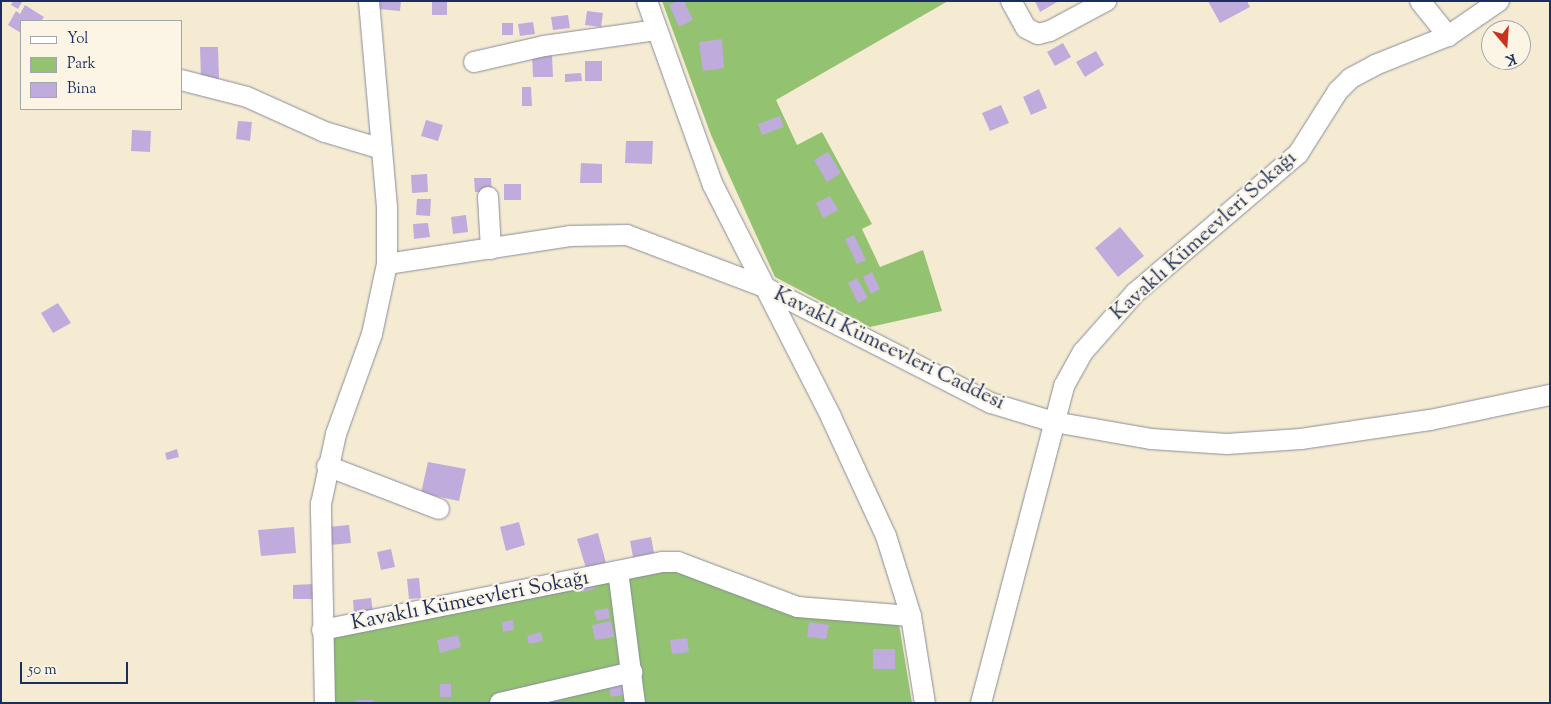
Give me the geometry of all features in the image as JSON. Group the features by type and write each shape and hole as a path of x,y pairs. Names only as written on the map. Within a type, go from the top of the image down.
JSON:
{"street":[{"name":"Kavaklı Kümeevleri Sokağı","path":"325,703 320,527 327,466 372,334 387,264 382,149 368,1"},
{"path":"642,1 647,2"},
{"path":"1012,1 1026,28 1038,34 1050,31 1106,1"},
{"path":"1420,1 1448,36"},
{"name":"Kavaklı Kümeevleri Sokağı","path":"981,703 1054,422 1072,370 1112,317 1177,256 1298,154 1338,91 1351,78 1375,64 1448,36 1499,1"},
{"name":"Kavaklı Kümeevleri Caddesi","path":"647,2 709,177 865,488 899,570 911,616 925,703"},
{"path":"474,62 544,46 656,30"},
{"path":"182,80 246,97 325,132 382,149"},
{"path":"488,198 491,249"},
{"path":"387,264 596,233 627,235 762,286"},
{"name":"Kavaklı Kümeevleri Caddesi","path":"762,286 965,391 1054,422 1151,439 1259,443 1352,433 1550,395"},
{"path":"327,466 439,509"},
{"name":"Kavaklı Kümeevleri Sokağı","path":"322,630 618,571 678,562 798,607 911,616"},
{"name":"Kavaklı Kümeevleri Sokağı","path":"618,571 635,703"},
{"path":"500,703 632,672"}],"green space":[{"path":"662,1 948,1 776,100 797,145 822,132 872,224 862,229 880,267 923,250 942,311 870,327 775,277 711,135"},
{"path":"662,568 899,624 912,703 330,703 329,635"}],"building":[{"path":"13,1 22,2 18,9 11,5"},
{"path":"378,1 401,1 400,11 378,9"},
{"path":"677,1 684,1 693,20 679,27 669,5"},
{"path":"1035,1 1059,1 1040,12"},
{"path":"1208,1 1247,1 1250,7 1220,23"},
{"path":"432,2 447,2 447,15 432,15"},
{"path":"25,5 44,17 42,20 20,20 20,32 8,25 16,11 20,14"},
{"path":"587,11 603,13 601,27 585,25"},
{"path":"568,15 570,28 553,30 551,17"},
{"path":"533,22 535,34 520,36 518,24"},
{"path":"502,23 513,23 513,35 502,35"},
{"path":"722,39 724,68 703,71 699,42"},
{"path":"1063,43 1071,57 1055,66 1047,52"},
{"path":"200,47 218,47 219,79 201,79"},
{"path":"1096,51 1104,65 1085,77 1076,62"},
{"path":"532,55 552,55 553,77 533,77"},
{"path":"585,61 602,61 602,81 585,81"},
{"path":"581,73 582,81 565,82 565,74"},
{"path":"522,87 531,87 532,106 522,106"},
{"path":"1039,89 1047,108 1031,115 1023,97"},
{"path":"1001,105 1009,123 990,131 982,113"},
{"path":"780,116 784,127 762,135 758,124"},
{"path":"426,120 443,125 438,141 421,136"},
{"path":"238,121 252,122 250,141 236,139"},
{"path":"132,130 151,131 150,152 131,151"},
{"path":"626,141 653,141 652,164 625,163"},
{"path":"828,152 841,173 827,182 814,160"},
{"path":"581,163 602,164 602,183 580,183"},
{"path":"427,174 428,192 412,193 411,175"},
{"path":"474,178 491,178 492,192 475,192"},
{"path":"504,184 521,184 521,200 504,200"},
{"path":"830,196 838,210 823,218 816,203"},
{"path":"417,199 431,199 430,216 416,215"},
{"path":"466,215 468,232 453,234 451,217"},
{"path":"428,223 430,237 414,239 413,224"},
{"path":"1120,227 1144,256 1118,277 1095,248"},
{"path":"854,235 866,260 857,264 845,239"},
{"path":"872,272 880,289 871,294 863,277"},
{"path":"857,278 868,298 858,303 848,283"},
{"path":"58,303 71,323 53,333 41,313"},
{"path":"177,449 179,457 167,460 165,453"},
{"path":"428,462 466,469 459,501 421,493"},
{"path":"519,522 525,545 506,551 500,527"},
{"path":"349,525 351,543 330,545 328,527"},
{"path":"294,527 296,553 261,556 258,530"},
{"path":"598,533 606,563 586,568 577,539"},
{"path":"651,537 654,553 633,557 630,541"},
{"path":"391,549 395,567 381,570 377,552"},
{"path":"419,578 421,598 409,599 407,579"},
{"path":"592,579 595,589 582,592 579,583"},
{"path":"314,584 314,599 293,599 293,585"},
{"path":"371,598 373,612 354,614 353,600"},
{"path":"608,608 610,618 597,621 594,611"},
{"path":"513,620 514,630 503,632 502,622"},
{"path":"611,621 614,637 595,640 592,625"},
{"path":"809,622 829,625 826,639 807,637"},
{"path":"541,632 543,641 529,644 527,636"},
{"path":"458,635 461,647 440,653 437,640"},
{"path":"687,638 689,652 672,654 670,640"},
{"path":"873,649 895,649 895,669 873,669"},
{"path":"622,680 624,695 611,697 608,683"},
{"path":"440,684 451,684 451,697 440,697"},
{"path":"356,700 373,700 374,703 356,703"}]}
